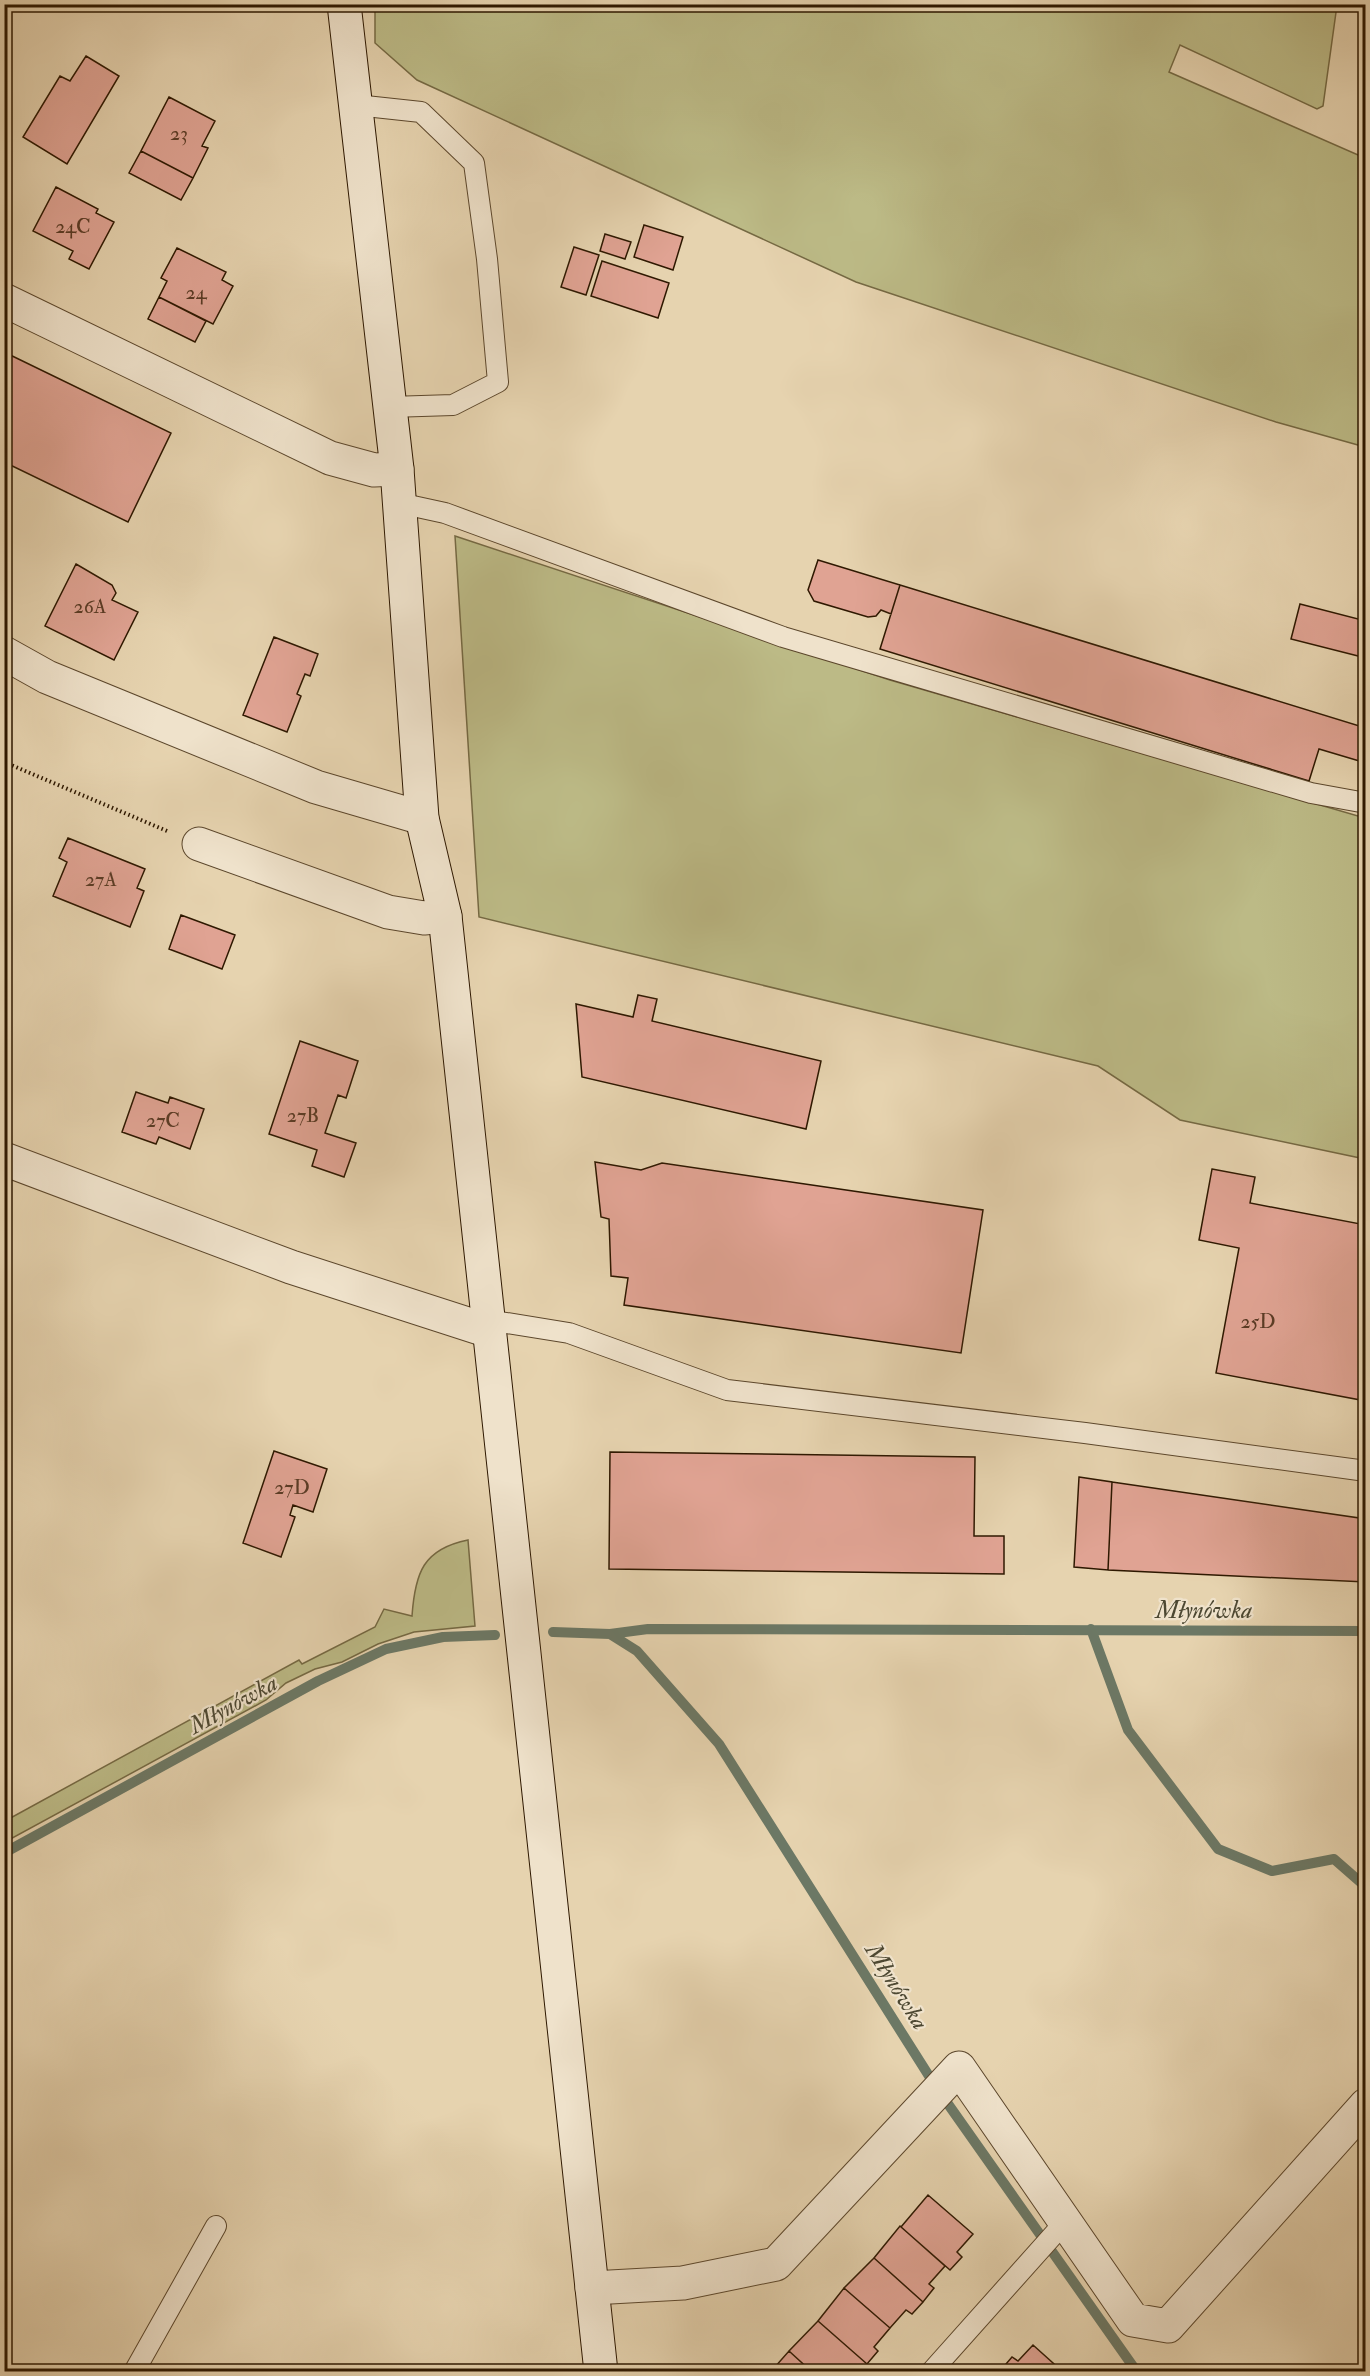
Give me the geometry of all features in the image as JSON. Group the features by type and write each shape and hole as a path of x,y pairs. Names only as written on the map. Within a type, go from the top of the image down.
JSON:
{"street":[{"path":"344,4 397,469 422,818 446,916 488,1326 602,2372"},
{"path":"4,300 330,458 374,470 397,469"},
{"path":"4,653 47,677 316,787 422,818"},
{"path":"199,844 388,912 424,918 446,916"},
{"path":"4,1159 291,1267 488,1326"},
{"path":"592,2288 683,2283 776,2264 959,2068 1133,2320 1168,2326 1365,2105"}],"lane":[{"path":"356,105 421,112 474,163 487,259 498,382 453,405 390,407"},
{"path":"399,503 445,513 783,637 1311,793 1365,803"},
{"path":"488,1326 569,1333 727,1390 1073,1432 1365,1471"},
{"path":"931,2372 1064,2223"},
{"path":"134,2372 216,2226"}],"path":[{"path":"4,762 199,844"}],"shaded area":[{"path":"375,5 1337,5 1323,106 1317,109 1180,45 1169,72 1365,158 1365,447 1276,422 856,282 417,80 375,43"},
{"path":"455,536 890,680 1365,818 1365,1159 1180,1120 1098,1066 479,917"},
{"path":"468,1540 475,1626 414,1632 378,1644 342,1662 315,1669 286,1683 266,1700 5,1842 5,1821 299,1660 302,1664 375,1627 384,1609 412,1616 416,1587 424,1565 441,1550"}],"building":[{"path":"86,56 119,76 67,164 23,137 60,76 70,81"},
{"path":"169,97 215,121 202,146 208,148 193,178 141,151"},
{"path":"141,151 193,178 181,200 129,173"},
{"path":"56,187 98,209 96,213 114,222 89,269 69,259 73,251 33,231"},
{"path":"644,225 683,237 673,270 634,257"},
{"path":"605,234 631,242 625,259 600,251"},
{"path":"574,247 599,255 586,295 561,287"},
{"path":"177,248 226,272 222,280 233,286 213,324 159,297 167,281 161,278"},
{"path":"602,261 669,283 658,318 591,296"},
{"path":"159,297 206,321 195,342 148,319"},
{"path":"4,352 171,433 128,522 4,462"},
{"path":"818,560 900,585 891,614 881,610 876,616 868,617 814,601 808,590"},
{"path":"76,564 112,585 116,593 112,600 138,612 114,660 45,626"},
{"path":"900,585 1366,728 1366,763 1319,749 1309,781 880,649"},
{"path":"1300,604 1366,621 1366,658 1291,639"},
{"path":"274,637 318,654 310,676 305,674 297,694 301,696 287,732 243,715"},
{"path":"68,838 145,869 137,888 144,891 130,927 53,896 67,862 59,858"},
{"path":"181,915 235,935 222,969 169,949"},
{"path":"638,995 657,999 652,1021 821,1061 806,1129 582,1077 576,1004 633,1017"},
{"path":"300,1041 358,1061 346,1098 338,1095 325,1133 356,1143 344,1177 312,1166 317,1150 269,1134"},
{"path":"136,1092 168,1103 170,1097 204,1109 190,1149 159,1137 156,1144 122,1132"},
{"path":"595,1162 641,1170 662,1163 983,1210 961,1353 624,1305 628,1278 611,1276 609,1219 601,1217"},
{"path":"1212,1169 1255,1177 1250,1203 1366,1225 1366,1401 1216,1373 1239,1248 1199,1240"},
{"path":"274,1451 327,1469 313,1512 293,1505 290,1515 295,1517 281,1557 243,1543"},
{"path":"610,1452 975,1457 974,1536 1004,1536 1004,1574 609,1569"},
{"path":"1079,1477 1112,1482 1108,1570 1074,1567"},
{"path":"1112,1482 1366,1519 1366,1582 1108,1570"},
{"path":"928,2195 973,2234 957,2252 962,2257 950,2270 901,2227"},
{"path":"900,2226 945,2266 929,2284 934,2288 923,2302 874,2258"},
{"path":"874,2258 923,2302 912,2314 906,2310 890,2328 844,2288"},
{"path":"844,2288 890,2328 874,2347 878,2351 867,2364 818,2321"},
{"path":"818,2321 867,2364 860,2372 812,2372 789,2351"},
{"path":"1033,2345 1063,2372 1000,2371 1012,2357 1018,2361"},
{"path":"789,2351 812,2372 774,2372 774,2368"}],"waterway":[{"name":"Młynówka","path":"610,1634 648,1629 1366,1631"},
{"path":"1091,1629 1128,1730 1218,1849 1272,1871 1334,1859 1366,1887"},
{"name":"Młynówka","path":"553,1632 610,1634 637,1651 719,1744 936,2087 1137,2372"},
{"name":"Młynówka","path":"4,1853 318,1681 386,1649 443,1637 495,1635"}]}
